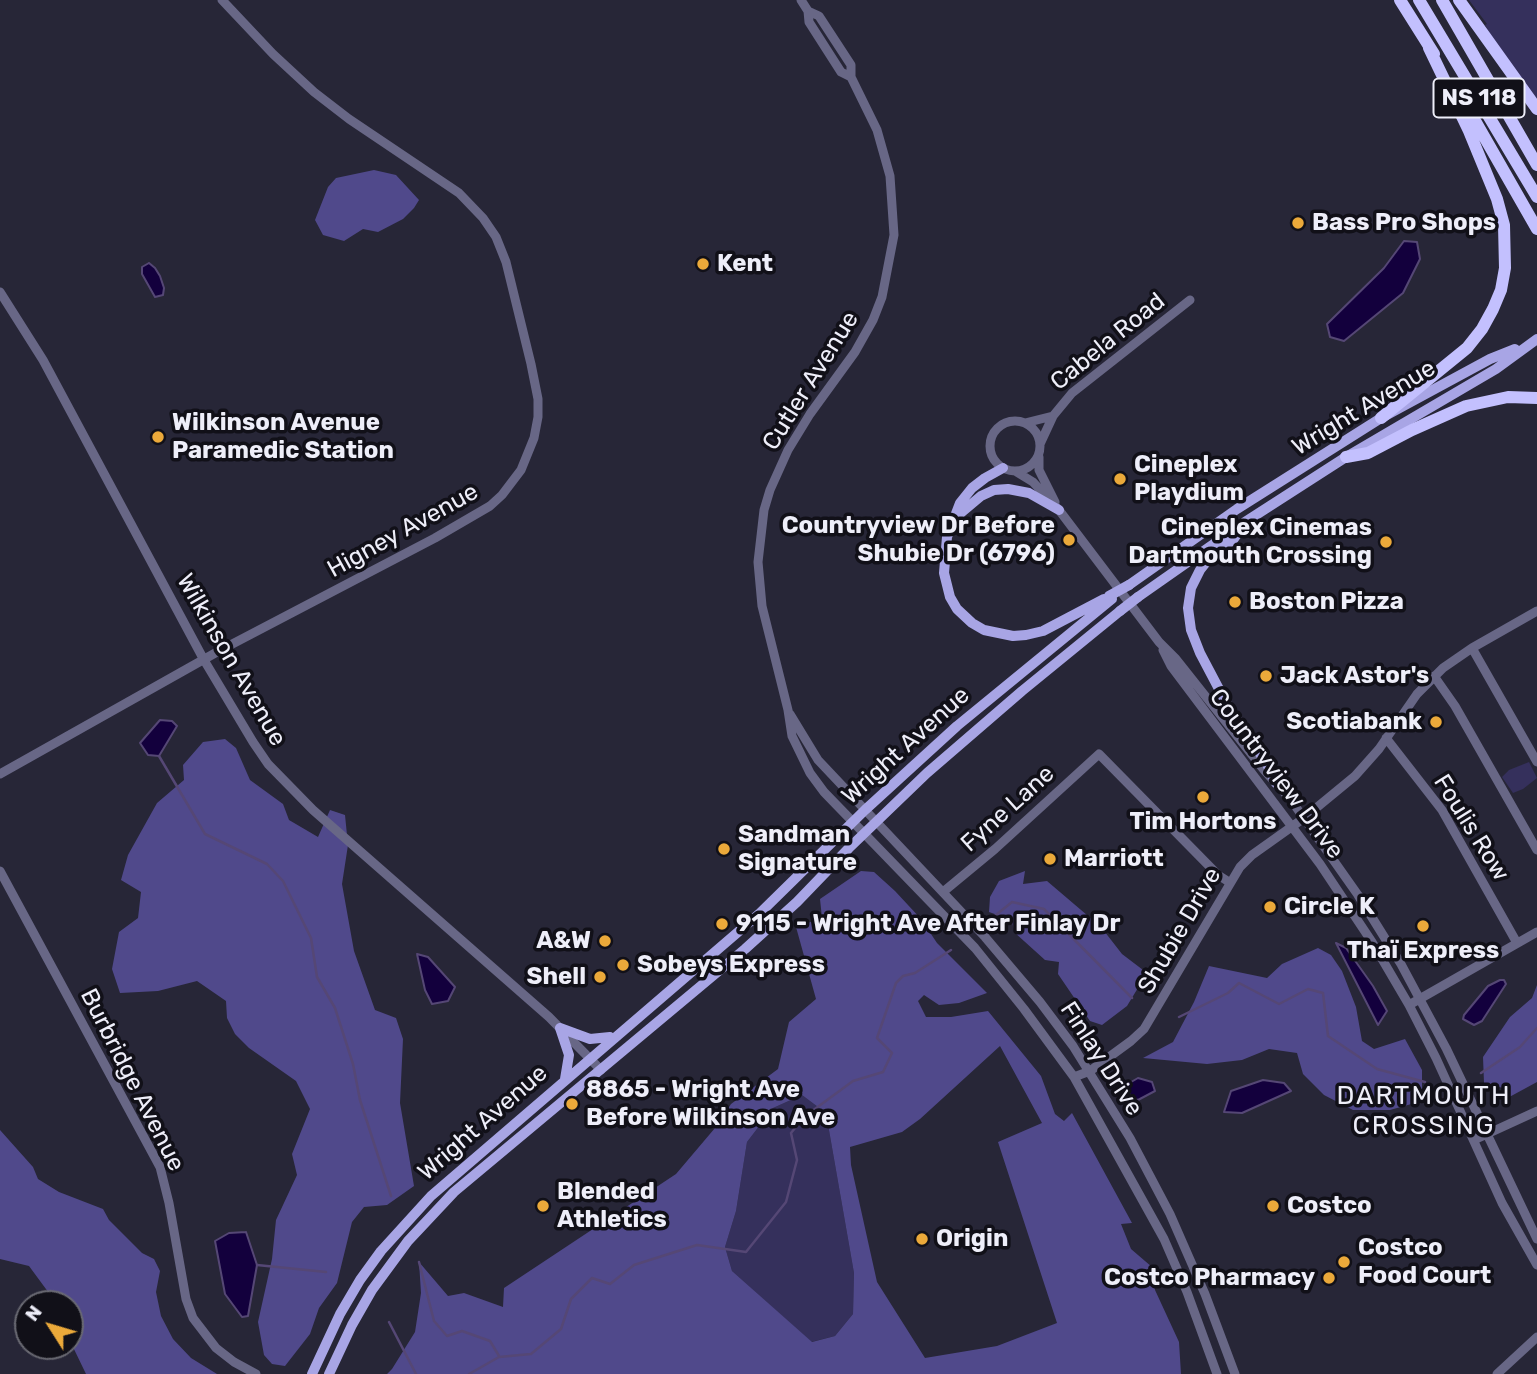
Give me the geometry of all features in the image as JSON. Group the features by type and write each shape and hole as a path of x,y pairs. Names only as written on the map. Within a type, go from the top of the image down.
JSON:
{"highway":[{"path":"1381,418 1467,348 1493,310 1505,268 1504,225 1497,199 1469,131 1429,48 1400,0"},
{"name":"NS 118","path":"1419,0 1537,197"},
{"name":"NS 118","path":"1442,0 1537,165"},
{"path":"1459,0 1537,109"},
{"path":"1429,48 1447,72 1537,229"},
{"path":"1346,457 1368,453 1412,429 1466,406 1508,397 1537,398"}],"main road":[{"name":"Wright Avenue","path":"312,1374 340,1314 360,1280 404,1223 431,1196 616,1034 759,914 865,810 957,726 1110,597 1237,509 1381,418 1490,359 1534,341"},
{"name":"Wright Avenue","path":"329,1374 372,1290 430,1215 797,902 876,822 965,739 1138,597 1346,457 1496,369 1534,341"},
{"path":"1009,470 985,478 972,488 960,503 952,522 944,558 947,584 957,609 972,623 985,630 1013,636 1043,631 1110,597"},
{"path":"952,522 970,503 994,490 1021,491 1059,510"},
{"path":"1245,523 1233,540 1212,555 1200,570 1191,588 1188,608 1191,630 1199,653 1229,708 1267,764 1276,783"},
{"path":"560,1028 590,1039 616,1034"},
{"path":"560,1028 569,1055 565,1079"}],"street":[{"name":"Higney Avenue","path":"0,774 204,660 490,506 521,470 531,445 538,417 538,399 531,364 506,262 496,237 483,218 459,193 349,119 314,92 273,54 222,0"},
{"name":"Cutler Avenue","path":"802,0 808,11 809,22 841,72 851,77 873,117 890,176 894,235 884,286 873,320 855,352 810,414 777,472 764,510 758,562 762,606 792,736 804,764 824,792 853,822"},
{"name":"Wilkinson Avenue","path":"0,292 43,360 204,660 253,742 289,787 560,1028 601,1070"},
{"name":"Cabela Road","path":"1040,444 1053,416 1072,393 1190,300"},
{"name":"Cabela Road","path":"1025,423 1053,416"},
{"path":"1014,421 1025,423 1036,431 1040,444 1039,455 1027,468 1009,470 993,457 991,441 994,433 1006,423 1014,421"},
{"name":"Countryview Drive","path":"1039,455 1039,470 1059,510"},
{"name":"Countryview Drive","path":"1009,470 1033,482 1059,510 1159,642 1304,818 1373,918 1420,998 1537,1240"},
{"name":"Shubie Drive","path":"1074,1077 1090,1071 1144,1029 1229,882 1252,855 1304,818 1355,776 1417,694 1434,676 1472,648 1537,611"},
{"name":"Countryview Drive","path":"1159,642 1171,666 1292,827 1362,926 1409,1005 1445,1075 1509,1217 1537,1265"},
{"path":"1472,648 1537,762"},
{"path":"1434,676 1455,706 1537,850"},
{"name":"Cutler Avenue","path":"788,710 818,760 865,810"},
{"name":"Foulis Row","path":"1386,738 1442,810 1517,943"},
{"name":"Fyne Lane","path":"943,892 995,849 1099,754 1218,875 1229,882"},
{"name":"Finlay Drive","path":"865,810 1031,991 1090,1071 1137,1150 1177,1228 1235,1374"},
{"name":"Finlay Drive","path":"853,822 975,948 1074,1077 1164,1239 1193,1306 1217,1374"},
{"name":"Burbridge Avenue","path":"0,871 160,1167 186,1299 193,1318 216,1348 256,1374"},
{"path":"1409,1005 1537,932"},
{"path":"1474,1140 1537,1111"},
{"path":"1497,1374 1537,1338"}],"shaded area":[{"path":"1469,0 1537,0 1537,116 1485,25 1487,24"},
{"path":"374,170 396,175 419,200 414,208 403,219 378,232 363,229 344,241 323,235 315,220 328,187 336,178"},
{"path":"1404,241 1417,242 1420,259 1403,293 1344,341 1330,337 1327,324 1384,268"},
{"path":"149,263 160,276 163,295 155,297 142,274 142,267"},
{"path":"160,720 172,721 177,726 159,756 148,755 140,743"},
{"path":"225,739 236,748 250,780 283,804 289,820 318,837 330,810 345,815 348,845 342,884 354,951 375,1010 396,1018 403,1039 400,1103 414,1186 387,1205 364,1207 352,1222 337,1283 319,1308 310,1334 285,1366 272,1364 264,1355 258,1322 272,1259 276,1220 297,1175 292,1154 310,1109 296,1081 249,1048 235,1034 227,1018 226,1001 197,981 158,991 120,993 112,969 119,932 138,918 141,892 121,880 128,855 157,803 184,780 183,765 203,742"},
{"path":"1529,762 1537,778 1513,793 1502,777 1509,770"},
{"path":"861,871 874,872 921,919 937,943 987,993 959,1003 939,1005 924,995 918,1001 926,1017 951,1017 988,1011 1041,1076 1055,1114 1064,1121 1072,1113 1132,1223 1121,1224 1131,1249 1152,1267 1155,1290 1179,1342 1181,1374 387,1374 415,1332 421,1293 419,1262 448,1296 464,1293 503,1307 504,1288 676,1174 715,1128 731,1104 778,1069 789,1022 816,999 796,927 822,918 820,899","holes":["1000,1046 1042,1123 998,1142 1057,1323 997,1346 925,1358 877,1282 851,1165 850,1147 902,1132 920,1119","802,1095 826,1113 854,1273 853,1314 835,1336 812,1342 732,1271 725,1247 736,1211 747,1142 773,1108"]},
{"path":"1025,871 1023,884 1047,881 1101,927 1122,954 1147,973 1127,1006 1102,1025 1090,1021 1058,974 1059,962 1045,960 1014,932 1012,920 989,912 990,897 999,881"},
{"path":"1336,943 1346,948 1387,1011 1378,1025"},
{"path":"1318,948 1331,955 1342,971 1356,1007 1362,1041 1374,1049 1405,1039 1422,1070 1422,1101 1390,1110 1353,1110 1324,1095 1303,1074 1297,1053 1269,1049 1242,1060 1207,1064 1143,1058 1173,1042 1209,966 1267,978 1282,964"},
{"path":"417,954 428,957 455,987 448,1001 432,1004 425,990"},
{"path":"1504,980 1506,984 1482,1021 1474,1025 1463,1019 1488,986"},
{"path":"1537,985 1537,1082 1502,1101 1503,1088 1484,1083 1483,1057 1510,1017 1532,998"},
{"path":"1138,1078 1152,1082 1155,1091 1138,1100 1131,1098 1126,1085"},
{"path":"1263,1080 1284,1083 1291,1091 1242,1113 1224,1112 1231,1091"},
{"path":"802,1095 826,1113 854,1273 853,1314 835,1336 811,1342 732,1271 725,1247 736,1211 747,1142 773,1108"},
{"path":"0,1130 33,1167 38,1179 59,1192 103,1209 109,1220 142,1253 154,1259 160,1271 156,1292 161,1316 173,1339 191,1358 217,1374 86,1374 79,1360 84,1360 84,1290 47,1290 29,1266 0,1259"},
{"path":"246,1232 257,1265 248,1316 242,1317 225,1294 215,1241 229,1233"}],"waterway":[{"path":"159,756 205,834 267,864 283,881 311,938 317,977 335,1008 353,1064 360,1100 391,1196"},
{"path":"991,919 1012,902 1044,909 1132,998"},
{"path":"469,1374 499,1357 531,1354 561,1329 571,1299 592,1278 610,1284 634,1265 697,1245 746,1252 786,1202 797,1160 791,1133 804,1117 853,1081 883,1072 892,1053 877,1038 896,983 903,976 915,973 951,950"},
{"path":"1179,1017 1228,993 1239,983 1279,1004 1308,989 1323,993 1328,1036 1377,1069 1425,1082"},
{"path":"1481,1073 1520,1047 1537,1028"},
{"path":"419,1262 434,1321 447,1336 462,1331 490,1341 499,1356"},
{"path":"257,1265 326,1272"},
{"path":"389,1322 416,1374"}],"place":[{"name":"Bass Pro Shops","path":"1298,223"},
{"name":"Kent","path":"703,264"},
{"name":"Wilkinson Avenue Paramedic Station","path":"158,437"},
{"name":"Cineplex Playdium","path":"1120,479"},
{"name":"Countryview Dr Before Shubie Dr (6796)","path":"1069,540"},
{"name":"Cineplex Cinemas Dartmouth Crossing","path":"1386,542"},
{"name":"Boston Pizza","path":"1235,602"},
{"name":"Jack Astor's","path":"1266,676"},
{"name":"Scotiabank","path":"1436,722"},
{"name":"Tim Hortons","path":"1203,797"},
{"name":"Sandman Signature","path":"724,849"},
{"name":"Marriott","path":"1050,859"},
{"name":"Circle K","path":"1270,907"},
{"name":"9115 - Wright Ave After Finlay Dr","path":"722,924"},
{"name":"Thaï Express","path":"1423,926"},
{"name":"A&W","path":"605,941"},
{"name":"Sobeys Express","path":"623,965"},
{"name":"Shell","path":"600,977"},
{"name":"8865 - Wright Ave Before Wilkinson Ave","path":"572,1104"},
{"name":"Blended Athletics","path":"543,1206"},
{"name":"Costco","path":"1273,1206"},
{"name":"Origin","path":"922,1239"},
{"name":"Costco Food Court","path":"1344,1262"},
{"name":"Costco Pharmacy","path":"1329,1278"}],"district":[{"name":"DARTMOUTH CROSSING","path":"1424,1111"}]}
